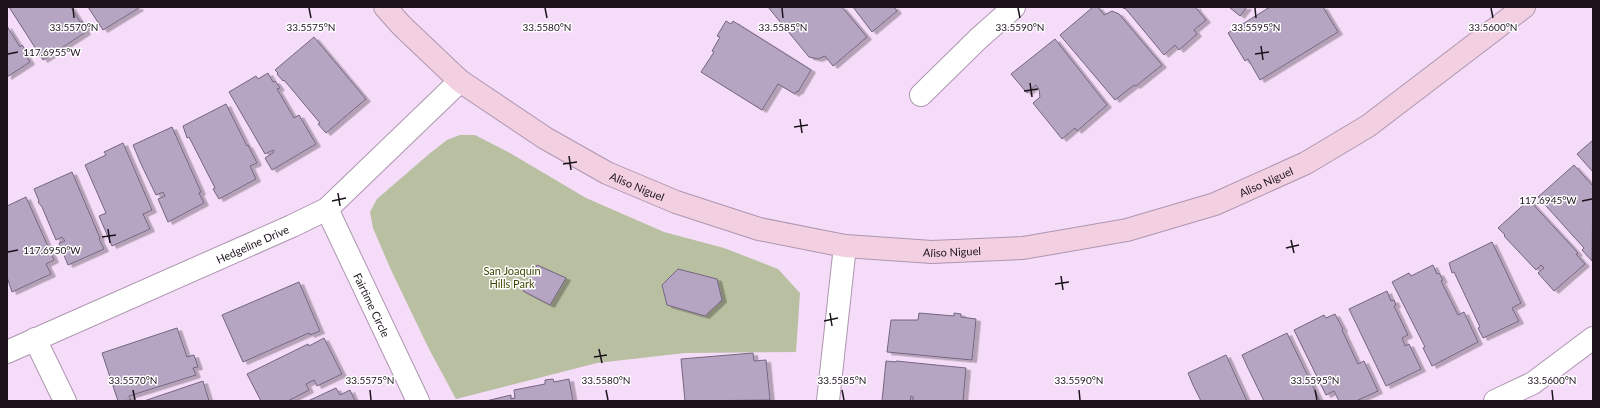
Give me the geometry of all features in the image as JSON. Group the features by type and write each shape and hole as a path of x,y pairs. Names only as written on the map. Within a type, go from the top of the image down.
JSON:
{"street":[{"name":"Aliso Niguel","path":"385,7 402,26 460,81 545,138 607,173 676,202 759,229 845,246 932,252 1023,248 1127,230 1215,204 1306,163 1368,126 1524,7"},
{"path":"921,95 978,38 1014,7"},
{"name":"Hedgeline Drive","path":"7,352 292,226 327,208 460,81"},
{"name":"Fairtime Circle","path":"327,208 418,401"},
{"path":"828,401 845,246"},
{"path":"1495,401 1533,382 1593,338"},
{"path":"35,340 65,401"}],"green space":[{"name":"San Joaquin Hills Park","path":"460,135 475,135 510,153 586,198 664,232 724,248 778,269 800,293 796,352 685,353 597,363 456,399 429,349 391,270 373,228 370,212 377,199 429,154 447,140"}],"building":[{"path":"9,7 71,7 80,22 82,21 86,27 84,28 86,32 43,60"},
{"path":"88,7 138,7 139,8 103,30"},
{"path":"768,7 842,7 867,37 833,66 825,56 818,59 809,57"},
{"path":"853,7 894,7 897,11 872,32"},
{"path":"1093,7 1098,7 1104,15 1112,11 1119,14 1162,65 1136,86 1134,85 1115,100 1060,35"},
{"path":"1123,7 1197,7 1196,8 1206,20 1194,30 1197,34 1179,50 1175,45 1164,55"},
{"path":"1229,7 1247,7 1240,16"},
{"path":"1270,7 1323,7 1338,32 1260,80 1248,59 1245,61 1228,33"},
{"path":"726,21 731,24 733,21 811,70 798,92 797,91 795,94 778,84 762,110 701,72 714,52 712,51 720,37 717,36"},
{"path":"7,26 20,47 22,45 26,51 24,52 30,62 7,77"},
{"path":"314,37 366,99 326,133 318,124 320,123 275,70"},
{"path":"1055,39 1107,105 1077,131 1075,128 1062,139 1033,103 1040,97 1039,89 1036,85 1027,93 1011,74"},
{"path":"268,73 273,82 275,81 280,88 277,89 294,118 299,115 316,144 272,170 265,158 274,152 273,150 265,154 229,92 256,76 258,79"},
{"path":"226,104 257,163 250,166 256,179 219,199 189,137 187,138 183,126"},
{"path":"172,127 201,192 199,193 204,203 168,222 158,199 165,196 163,192 156,195 133,145"},
{"path":"1593,140 1593,172 1577,154"},
{"path":"123,143 152,210 143,214 150,229 112,246 99,216 106,213 85,165 106,155 104,152"},
{"path":"1574,165 1593,186 1592,261 1582,250 1584,248 1538,197"},
{"path":"72,172 104,249 68,265 59,243 65,241 62,237 56,240 42,207 38,202 39,201 34,189"},
{"path":"26,197 54,260 46,264 51,274 12,292 7,277 7,206"},
{"path":"1529,200 1578,253 1576,254 1585,264 1554,291 1538,273 1544,268 1541,265 1536,270 1498,228"},
{"path":"1492,242 1521,303 1512,308 1519,321 1483,338 1478,328 1480,327 1454,272 1452,273 1449,263"},
{"path":"537,265 566,278 550,305 523,291"},
{"path":"1433,265 1437,274 1439,273 1443,280 1441,281 1458,315 1464,312 1478,342 1432,366 1423,348 1425,347 1392,282 1409,273 1411,276"},
{"path":"678,269 717,279 722,300 705,316 667,305 662,285"},
{"path":"299,282 320,331 310,335 309,333 243,362 222,315"},
{"path":"1387,291 1391,301 1394,300 1396,305 1394,306 1408,335 1402,338 1405,346 1409,344 1421,369 1386,386 1349,309"},
{"path":"919,313 954,316 954,313 961,314 961,317 976,319 972,360 887,352 891,320 918,320"},
{"path":"1335,314 1358,364 1364,361 1378,391 1356,401 1339,401 1334,391 1326,395 1294,330 1324,315 1326,318"},
{"path":"177,328 187,357 194,355 198,367 193,368 196,375 129,396 131,400 118,401 102,353"},
{"path":"1287,333 1320,401 1264,401 1247,366 1242,355"},
{"path":"324,338 342,374 317,386 314,380 306,384 309,390 288,401 261,401 247,374 308,344 309,346"},
{"path":"753,353 754,361 766,360 770,400 685,401 681,359"},
{"path":"1226,355 1247,401 1201,401 1188,373"},
{"path":"886,361 966,368 963,401 913,401 913,397 911,396 910,401 882,401"},
{"path":"553,379 554,382 569,379 573,401 486,401 511,395 511,399 515,398 514,390 545,384 545,380"},
{"path":"203,381 209,401 144,401"},
{"path":"336,388 340,395 350,390 355,401 308,401"}]}
